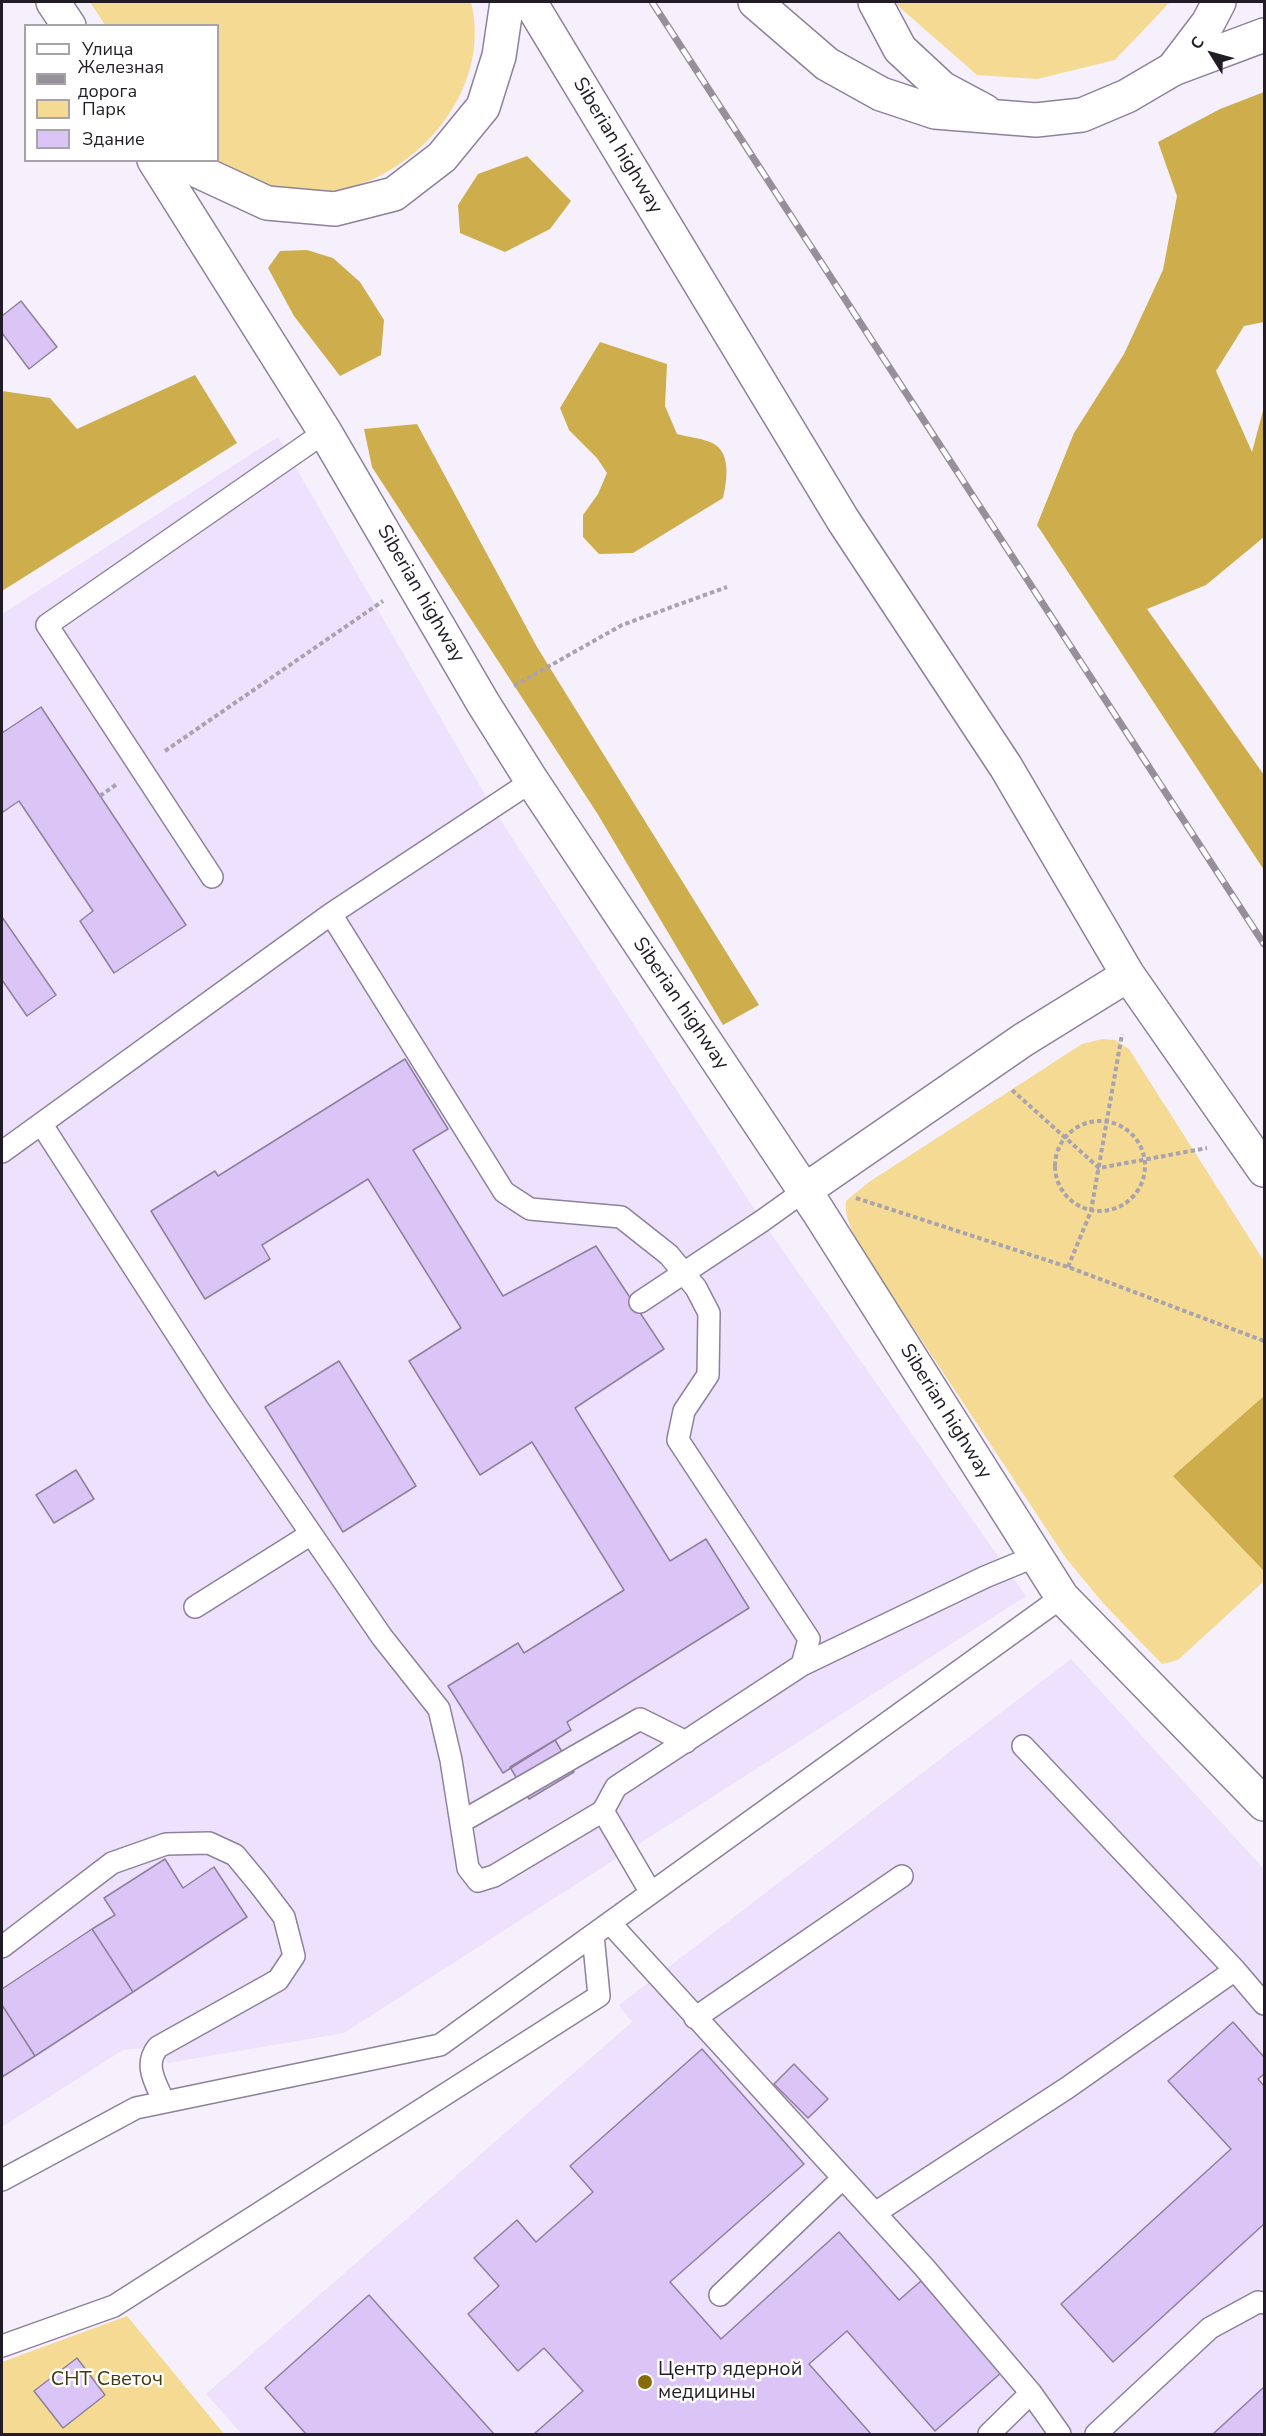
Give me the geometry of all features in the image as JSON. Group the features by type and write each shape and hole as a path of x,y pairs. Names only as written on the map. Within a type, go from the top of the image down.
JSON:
{"street":[{"path":"53,2 68,24"},
{"path":"188,162 200,172 267,203 335,209 394,194 442,157 483,107 499,56 507,2"},
{"name":"Siberian highway","path":"530,2 843,520 1006,767 1128,975 1264,1170"},
{"path":"755,2 827,64 881,94 935,112 1036,120 1082,115 1127,96 1173,69 1264,35"},
{"path":"875,2 900,49 942,88 997,117"},
{"path":"1173,69 1208,23 1219,2"},
{"name":"Siberian highway","path":"155,162 325,432 483,703 532,781 804,1191 1062,1597 1264,1804"},
{"path":"804,1191 1023,1040 1128,975"}],"lane":[{"path":"212,877 47,625 325,432"},
{"path":"2,1152 332,914 532,781"},
{"path":"332,914 504,1192 530,1209 621,1216 669,1255 696,1288 709,1313 708,1375 684,1411 678,1440 809,1639 802,1665"},
{"path":"42,1125 218,1398 382,1637 439,1709 451,1760 468,1868 478,1881 494,1876 603,1811 616,1787 802,1665 986,1577 1036,1556"},
{"path":"640,1302 804,1191"},
{"path":"195,1607 311,1534"},
{"path":"2,2180 136,2108 440,2045 1062,1597"},
{"path":"461,1822 640,1719 686,1742"},
{"path":"1023,1746 1235,1970 1264,2004"},
{"path":"603,1811 651,1893"},
{"path":"2,1947 112,1863 166,1844 209,1843 235,1855 284,1917 294,1956 278,1980 159,2047 153,2053 150,2068 164,2102"},
{"path":"695,2018 902,1876"},
{"path":"601,1929 695,2018 843,2178 1031,2393 1060,2434"},
{"path":"2,2346 114,2306 591,2002 599,1996 601,1929"},
{"path":"874,2213 1067,2088 1235,1970"},
{"path":"720,2295 843,2178"},
{"path":"1096,2434 1210,2328 1258,2302 1264,2302"},
{"path":"989,2434 1031,2393"}],"path":[{"path":"483,703 622,625 727,587"},
{"path":"100,796 389,597"},
{"path":"1068,1267 1091,1211 1122,1034"},
{"path":"1009,1087 1099,1168"},
{"path":"1091,1121 1107,1121 1121,1126 1132,1134 1140,1146 1144,1159 1142,1181 1131,1199 1119,1207 1105,1211 1091,1211 1077,1205 1065,1195 1057,1182 1054,1166 1057,1151 1065,1137 1077,1127 1091,1121"},
{"path":"1099,1168 1210,1147"},
{"path":"855,1198 1068,1267 1264,1341"}],"shaded area":[{"path":"1264,92 1264,322 1244,326 1216,371 1252,452 1264,407 1264,537 1206,585 1147,609 1264,775 1264,870 1037,525 1074,433 1124,354 1163,270 1177,196 1158,142 1220,109"},
{"path":"527,156 571,201 550,229 505,252 460,233 458,205 478,174"},
{"path":"307,250 333,258 360,282 384,320 381,355 340,376 294,316 268,268 280,251"},
{"path":"600,342 667,364 665,406 677,434 710,442 717,446 725,459 726,483 723,498 633,553 599,554 583,537 583,515 598,494 607,473 597,458 569,430 560,408"},
{"path":"195,375 237,443 2,591 2,391 50,398 77,429"},
{"path":"417,424 537,647 759,1005 723,1025 597,813 372,467 364,429"},
{"path":"278,437 492,807 762,1221 1026,1596 344,2033 168,2063 158,2047 123,2050 2,2127 2,614"},
{"path":"1264,1396 1264,1571 1173,1476"},
{"path":"1071,1659 1264,1869 1264,2434 242,2434 206,2394 632,2022 619,2005"}],"green space":[{"path":"90,2 471,2 475,36 470,69 457,101 438,129 414,153 385,173 354,187 321,193 289,195 208,162 219,162 219,24 104,24"},
{"path":"896,2 1170,2 1115,60 1037,79 977,75"},
{"path":"1102,1039 1115,1040 1129,1049 1264,1261 1264,1583 1178,1660 1162,1664 1103,1603 1065,1557 870,1262 853,1233 846,1209 846,1201 869,1182 1082,1044"},
{"name":"СНТ Светоч","path":"127,2316 224,2434 2,2434 2,2362"}],"building":[{"path":"21,301 57,347 29,369 2,333 2,316"},
{"path":"41,707 186,925 114,973 80,921 93,911 19,801 3,812 2,810 2,733"},
{"path":"2,917 56,995 27,1016 2,980"},
{"path":"405,1059 448,1129 413,1150 503,1296 596,1246 664,1349 575,1408 670,1561 706,1539 749,1608 567,1722 571,1730 503,1773 448,1686 518,1643 524,1653 624,1590 532,1442 480,1475 409,1361 461,1328 368,1179 262,1245 270,1259 205,1299 151,1211 215,1171 218,1176"},
{"path":"339,1361 416,1486 343,1532 265,1407"},
{"path":"76,1470 94,1499 54,1523 36,1495"},
{"path":"555,1740 574,1772 529,1799 510,1767"},
{"path":"165,1859 183,1888 214,1867 247,1917 133,1992 92,1929 115,1915 104,1898"},
{"path":"92,1929 133,1992 35,2056 2,2005 2,1989"},
{"path":"2,2005 35,2056 2,2077"},
{"path":"1233,2022 1264,2057 1264,2074 1258,2079 1264,2086 1264,2224 1113,2362 1061,2304 1231,2149 1168,2081"},
{"path":"702,2049 804,2164 670,2282 721,2339 839,2232 899,2300 921,2281 1002,2372 935,2431 847,2331 809,2364 871,2434 534,2434 583,2391 544,2348 518,2371 468,2314 499,2286 474,2258 517,2220 536,2242 593,2192 570,2166"},
{"path":"794,2064 828,2099 808,2118 774,2084"},
{"path":"369,2295 494,2434 306,2434 265,2388"},
{"path":"77,2358 105,2395 63,2428 34,2391"},
{"path":"1264,2387 1264,2434 1213,2434"}],"railway":[{"path":"652,2 1264,944"}],"place":[{"name":"Центр ядерной медицины","path":"645,2382"}]}
